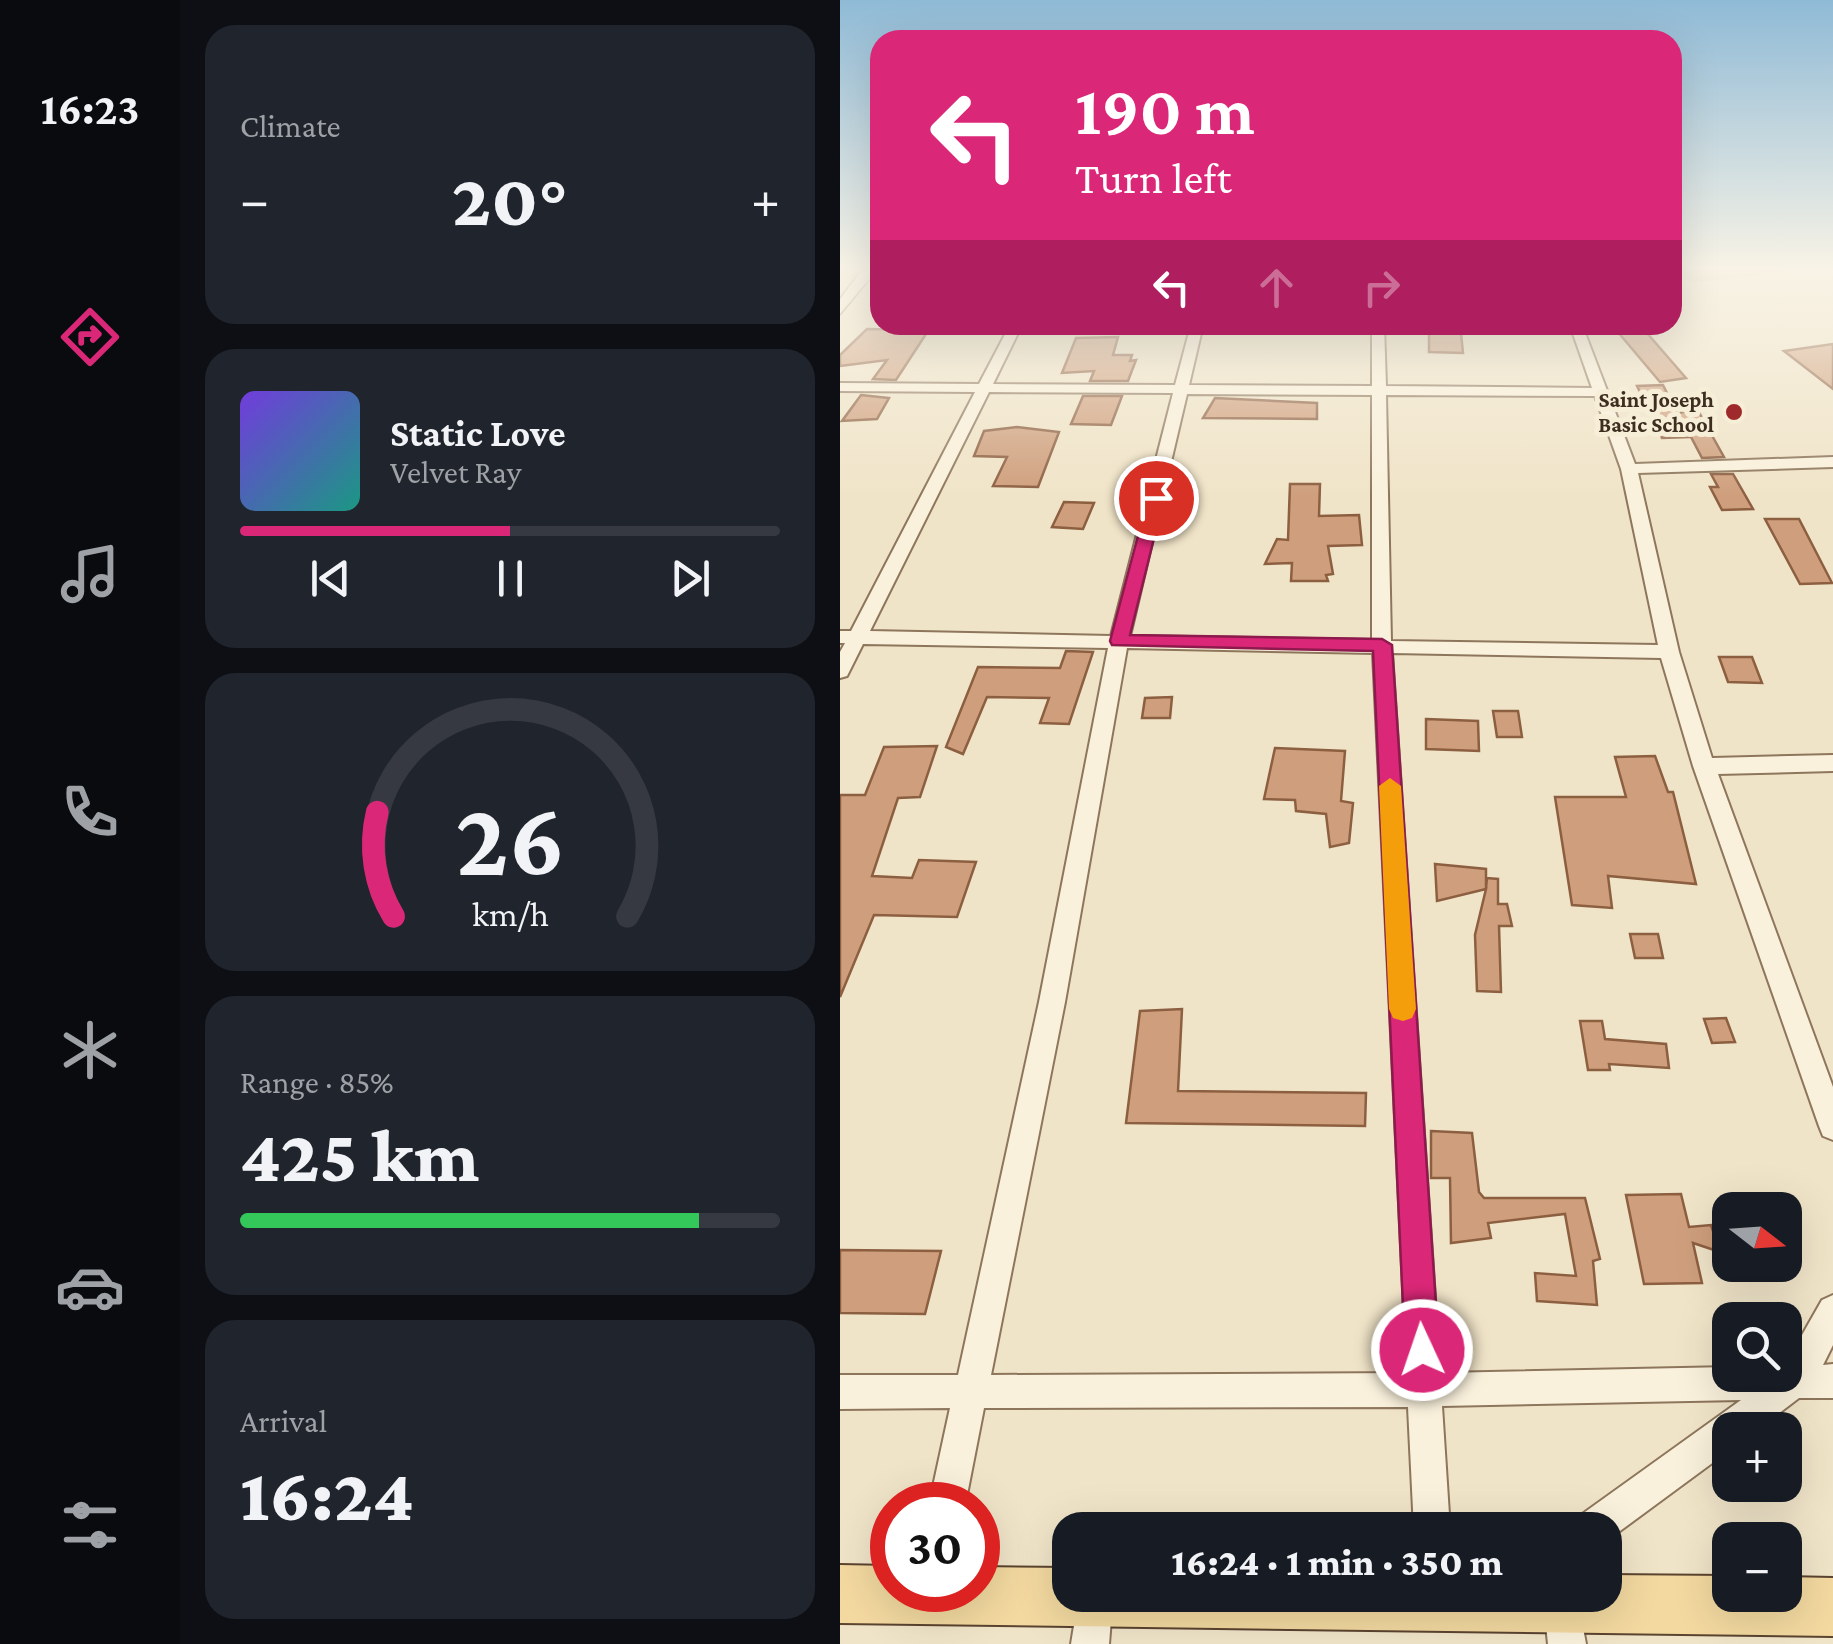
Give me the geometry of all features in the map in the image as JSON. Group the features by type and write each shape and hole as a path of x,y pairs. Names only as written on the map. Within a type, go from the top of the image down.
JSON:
{"main road":[{"path":"840,1594 870,1593"},
{"path":"1000,1605 1093,1622 1255,1612"},
{"path":"1516,1612 1565,1625 1833,1607"}],"street":[{"path":"840,671 848,637 1007,343"},
{"path":"952,1482 1052,1002 1119,641 1193,343"},
{"path":"1379,343 1382,645 1431,1512"},
{"path":"1583,343 1629,469 1670,652 1704,766 1833,1126"},
{"path":"840,387 1602,392"},
{"path":"1629,469 1828,462 1833,478"},
{"path":"848,637 1670,652"},
{"path":"1704,766 1833,763"},
{"path":"1802,1371 1833,1310"},
{"path":"1802,1379 1833,1381"},
{"path":"840,1392 1424,1390 1712,1382"},
{"path":"1616,1512 1780,1392"}],"building":[{"path":"853,343 920,343 896,380 873,379 887,360 840,366 840,355"},
{"path":"1074,343 1116,343 1113,355 1132,355 1130,361 1136,360 1128,381 1090,381 1094,371 1062,373"},
{"path":"1429,343 1462,343 1463,353 1429,352"},
{"path":"1627,343 1655,343 1686,378 1660,382"},
{"path":"1833,344 1833,389 1784,351"},
{"path":"1663,385 1689,437 1662,438 1637,386"},
{"path":"861,395 889,398 877,419 842,421"},
{"path":"1083,396 1122,396 1111,425 1071,424"},
{"path":"1215,398 1317,403 1317,419 1203,418"},
{"path":"1695,405 1724,457 1702,458 1679,414"},
{"path":"1017,427 1059,432 1038,487 993,486 1007,457 974,456 984,431"},
{"path":"1711,474 1733,474 1753,509 1722,510 1710,487 1718,487"},
{"path":"1290,484 1320,484 1319,516 1359,515 1362,545 1328,546 1333,574 1326,575 1328,581 1291,581 1292,563 1265,564 1277,539 1288,540"},
{"path":"1064,502 1094,503 1083,529 1052,527"},
{"path":"1765,519 1799,519 1832,583 1800,584"},
{"path":"1066,651 1093,652 1069,724 1040,723 1049,698 987,697 963,754 946,747 978,667 1060,668"},
{"path":"1719,657 1752,657 1762,683 1728,682"},
{"path":"1172,697 1170,718 1142,718 1145,698"},
{"path":"1493,711 1518,711 1522,737 1497,737"},
{"path":"1426,719 1478,721 1479,751 1426,749"},
{"path":"937,746 920,797 898,798 872,876 912,878 919,860 976,862 957,917 874,915 840,997 840,795 865,795 884,747"},
{"path":"1275,748 1345,751 1341,801 1353,803 1349,843 1330,847 1326,814 1296,811 1295,800 1264,799"},
{"path":"1655,756 1668,792 1673,792 1696,884 1608,876 1612,908 1572,905 1555,797 1626,797 1615,757"},
{"path":"1435,864 1486,869 1486,888 1487,878 1498,879 1498,904 1507,904 1512,926 1499,926 1501,992 1477,991 1475,935 1486,889 1437,901"},
{"path":"1630,934 1658,934 1663,958 1635,958"},
{"path":"1182,1009 1178,1091 1366,1093 1365,1126 1126,1123 1140,1011"},
{"path":"1726,1018 1735,1042 1712,1043 1704,1019"},
{"path":"1580,1021 1602,1021 1605,1039 1666,1044 1669,1068 1609,1064 1610,1070 1588,1070"},
{"path":"1431,1131 1472,1133 1479,1192 1484,1198 1585,1198 1600,1259 1593,1261 1597,1305 1537,1301 1535,1273 1576,1276 1565,1214 1488,1223 1491,1238 1451,1243 1450,1178 1431,1178"},
{"path":"1681,1194 1689,1227 1711,1225 1712,1249 1693,1243 1702,1283 1644,1284 1626,1195"},
{"path":"840,1250 941,1251 925,1314 840,1313"}],"slow traffic":[{"path":"1390,786 1403,1009"}],"place":[{"name":"Saint Joseph Basic School","path":"1734,412"}],"route":[{"path":"1156,498 1119,641 1382,645 1422,1350"}]}
